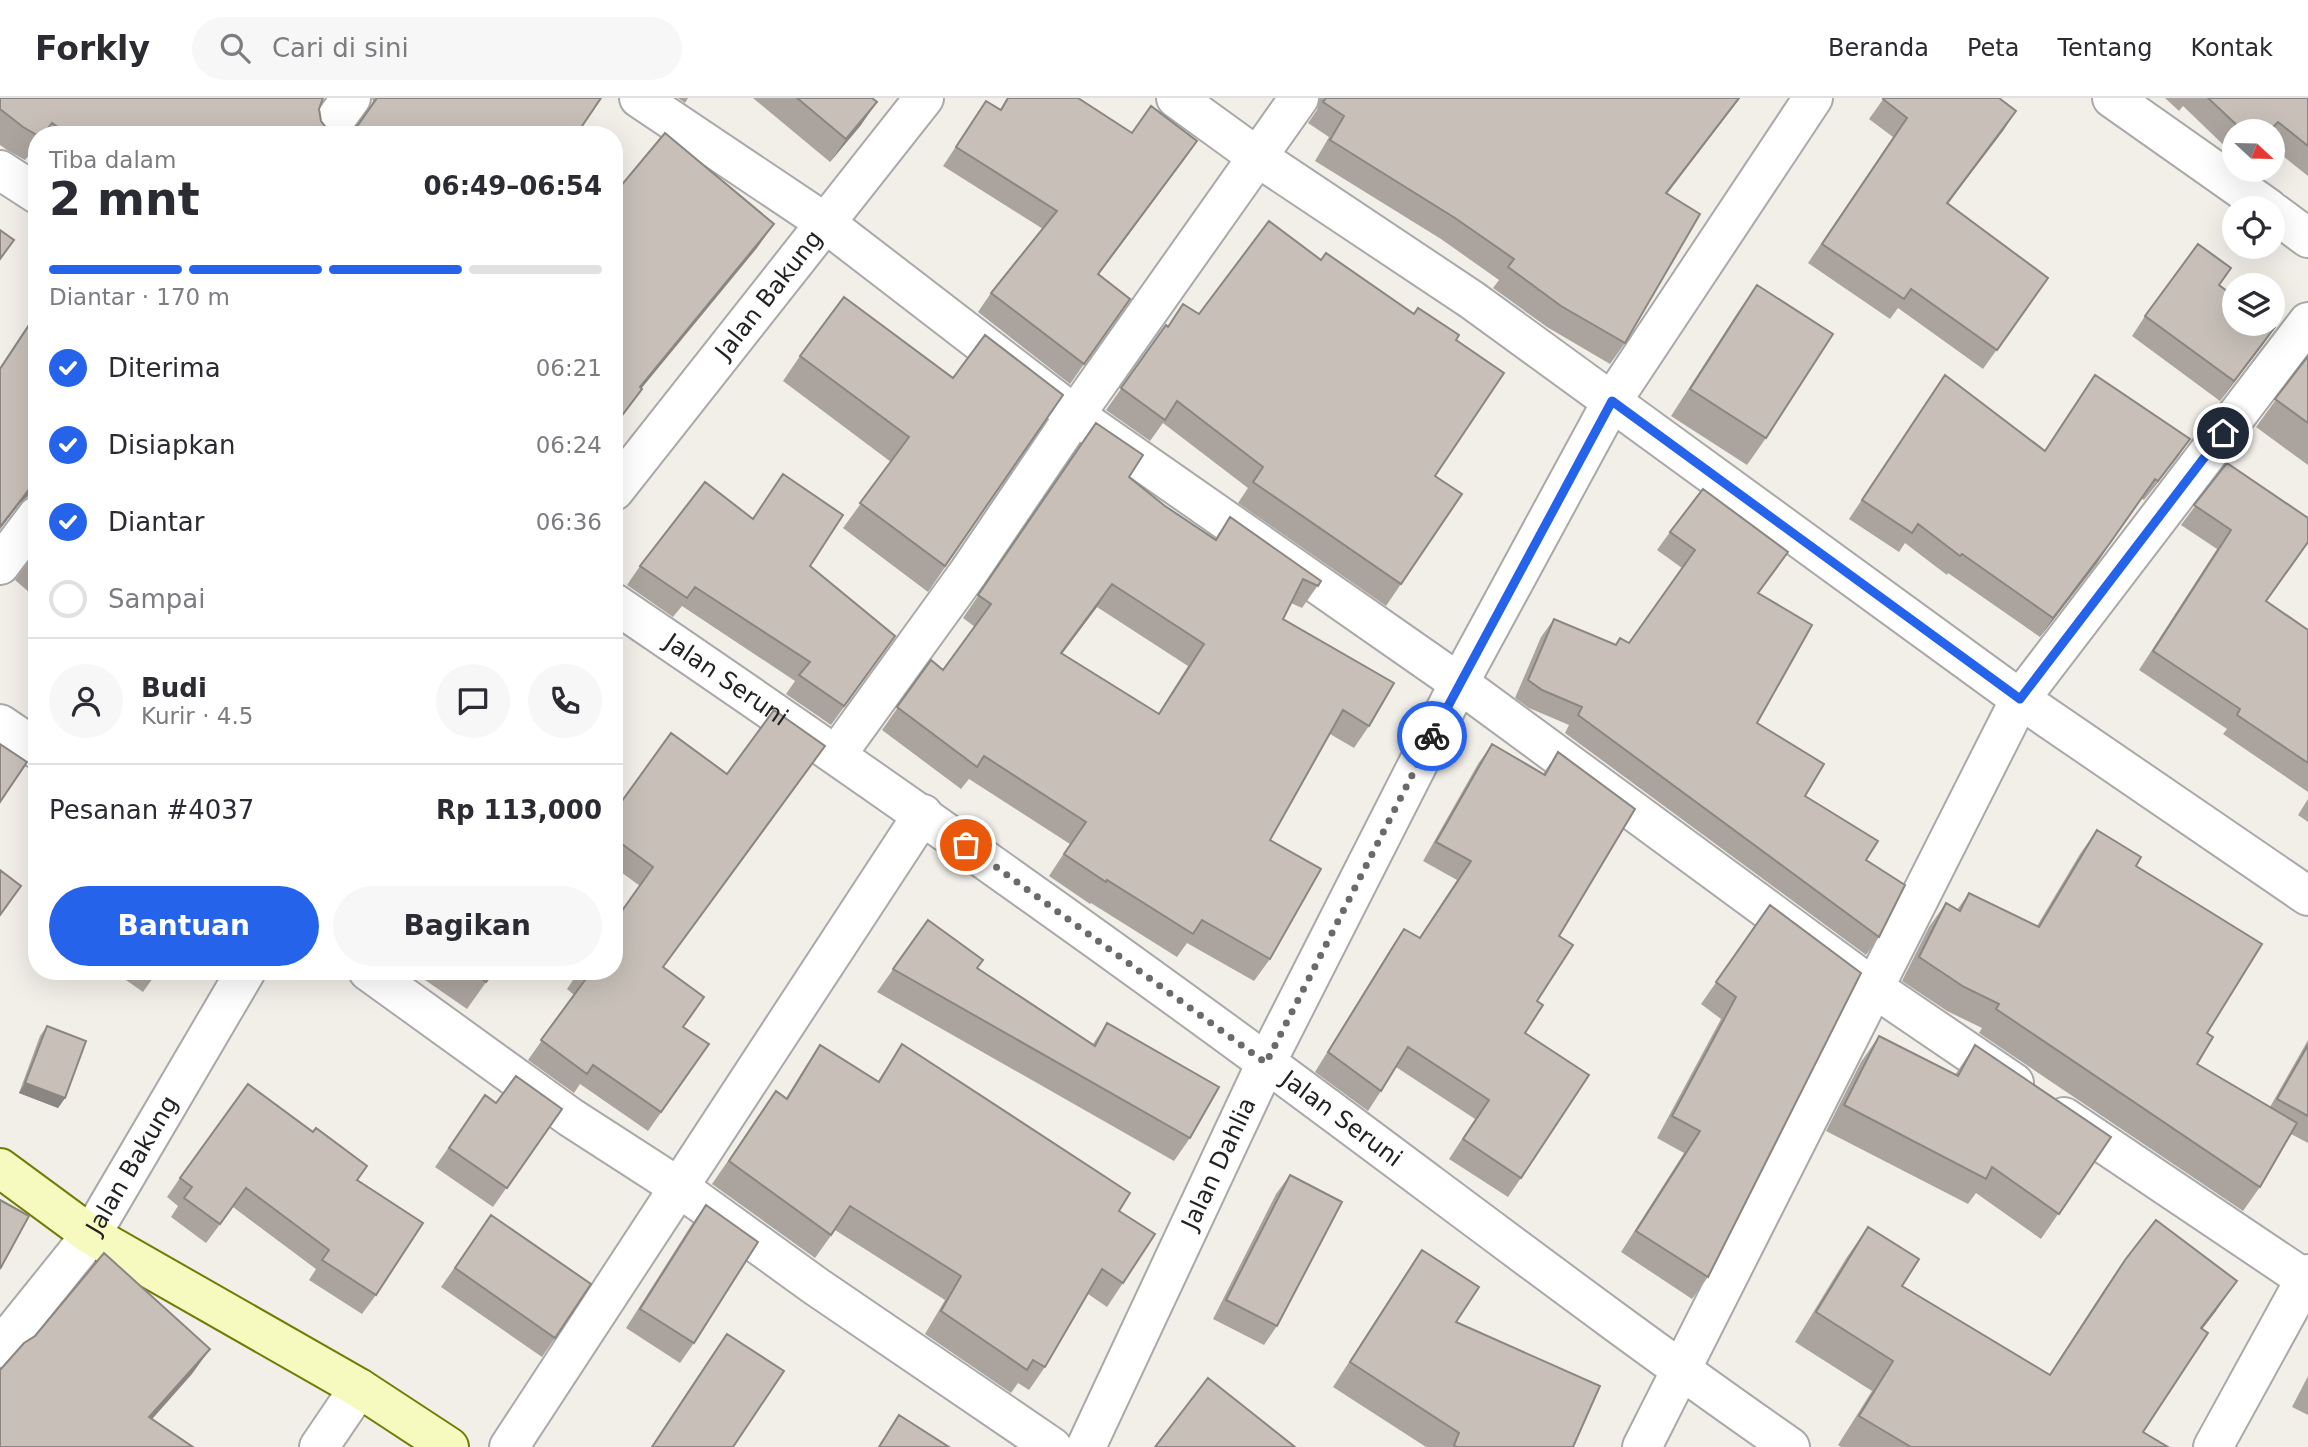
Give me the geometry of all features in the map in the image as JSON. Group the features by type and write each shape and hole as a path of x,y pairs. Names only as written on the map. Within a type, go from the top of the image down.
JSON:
{"street":[{"path":"331,126 351,98"},
{"path":"639,98 824,222 1074,415 1459,683 1874,988 2307,1276 2213,1447"},
{"name":"Jalan Bakung","path":"623,479 924,98"},
{"path":"1176,98 1256,156 1472,300 2020,699 2308,896"},
{"path":"837,754 968,573 1074,415 1299,98"},
{"name":"Jalan Dahlia","path":"1086,1447 1266,1063 1459,683 1612,401 1813,98"},
{"path":"2112,98 2251,196"},
{"path":"0,170 28,188"},
{"path":"2285,221 2308,238"},
{"path":"1642,1447 2020,699 2308,322"},
{"path":"0,565 28,528"},
{"name":"Jalan Seruni","path":"623,609 923,814 1266,1063 1680,1371 1790,1447"},
{"path":"0,724 28,743"},
{"path":"509,1447 923,814"},
{"name":"Jalan Bakung","path":"0,1348 91,1236 241,980"},
{"path":"380,980 570,1117 680,1188 817,1287 1052,1447"},
{"path":"0,1168 91,1236 359,1388 449,1447"},
{"path":"319,1447 359,1388"}],"building":[{"path":"0,98 323,98 319,109 325,126 56,126 52,123 50,126 28,126 28,130 0,109"},
{"path":"377,98 601,98 582,126 357,126"},
{"path":"797,98 872,98 877,102 846,139"},
{"path":"1008,98 1078,98 1132,133 1151,106 1197,141 1098,274 1130,299 1084,364 991,293 1057,211 956,147 986,101 1001,110"},
{"path":"1326,98 1739,98 1666,193 1700,214 1625,343 1561,306 1508,267 1514,259 1455,218 1330,140 1344,116 1323,102"},
{"path":"1884,98 1999,98 2016,111 1947,203 2048,278 1997,350 1911,289 1904,299 1822,244 1907,118"},
{"path":"2208,98 2308,98 2308,146 2286,128 2286,119 2230,119"},
{"path":"665,133 774,224 640,387 642,389 623,414 623,183"},
{"path":"1269,221 1321,260 1326,253 1414,314 1418,308 1459,335 1456,340 1504,373 1435,476 1462,494 1401,584 1253,482 1263,467 1177,401 1165,420 1121,388 1183,304 1199,314"},
{"path":"0,230 14,240 0,259"},
{"path":"2198,244 2231,268 2227,273 2222,273 2219,285 2222,287 2222,336 2268,336 2234,381 2145,316"},
{"path":"1757,285 1833,334 1766,438 1690,389"},
{"path":"844,297 953,378 985,335 1063,395 945,566 860,503 909,437 800,356"},
{"path":"28,327 28,491 0,527 0,369"},
{"path":"2308,356 2308,423 2275,399"},
{"path":"1945,375 2045,451 2095,375 2190,439 2158,481 2155,479 2053,618 1962,554 1960,556 1918,524 1912,533 1862,500"},
{"path":"1096,423 1143,455 1129,477 1165,506 1216,540 1230,517 1321,581 1318,586 1303,579 1283,619 1394,683 1369,726 1343,710 1270,840 1321,869 1270,959 1202,920 1193,934 1064,854 1086,822 984,756 977,767 897,707 931,660 943,670 991,604 978,595","holes":["1112,584 1204,644 1159,714 1061,653"]},
{"path":"2227,463 2308,518 2308,542 2266,601 2308,630 2308,763 2237,715 2240,709 2153,651 2231,530 2194,505"},
{"path":"783,474 843,515 810,566 895,636 844,706 799,675 810,662 695,587 687,598 640,566 705,482 753,519"},
{"path":"1703,489 1788,552 1758,593 1812,625 1757,723 1824,764 1805,796 1878,841 1866,860 1905,885 1879,937 1578,715 1582,707 1542,690 1528,680 1554,619 1616,645 1620,638 1629,643 1695,550 1670,532"},
{"path":"774,710 825,746 663,967 704,997 683,1027 709,1044 661,1112 593,1065 587,1074 541,1040 585,980 623,980 623,909 653,867 623,845 623,800 671,733 727,774"},
{"path":"0,744 27,762 0,802"},
{"path":"1492,744 1545,775 1558,752 1635,809 1559,936 1573,945 1537,1001 1543,1005 1525,1033 1589,1075 1521,1178 1463,1139 1489,1100 1408,1047 1381,1091 1328,1052 1404,929 1420,938 1471,861 1436,842"},
{"path":"2097,830 2141,857 2136,866 2262,944 2207,1033 2213,1037 2197,1064 2297,1123 2260,1187 1996,1009 1999,1004 1964,987 1919,957 1946,903 1960,911 1969,893 2039,927"},
{"path":"0,870 21,886 0,915"},
{"path":"1770,905 1861,973 1708,1277 1636,1231 1700,1131 1672,1116 1736,997 1716,982"},
{"path":"928,920 983,960 977,968 1095,1046 1107,1023 1219,1087 1190,1138 893,969"},
{"path":"47,1026 86,1041 65,1098 25,1083"},
{"path":"1879,1036 1958,1076 1975,1045 2111,1137 2059,1214 1992,1167 1986,1179 1844,1105"},
{"path":"902,1044 1130,1193 1119,1211 1155,1234 1123,1283 1102,1269 1045,1367 1033,1360 1027,1370 941,1311 961,1276 850,1206 831,1235 729,1161 776,1091 787,1099 820,1045 879,1082"},
{"path":"2308,1045 2308,1116 2277,1099"},
{"path":"516,1076 562,1109 507,1188 449,1148 485,1095 496,1103"},
{"path":"248,1084 313,1132 316,1128 367,1166 357,1180 423,1223 376,1295 322,1260 329,1250 246,1188 220,1224 184,1198 192,1187 180,1178"},
{"path":"1290,1175 1342,1202 1277,1326 1226,1300"},
{"path":"0,1200 29,1216 0,1269"},
{"path":"706,1205 758,1242 694,1343 640,1309"},
{"path":"491,1215 591,1284 555,1338 455,1268"},
{"path":"2156,1220 2237,1281 2201,1328 2208,1333 2143,1432 2168,1447 1911,1447 1859,1416 1893,1361 1816,1312 1868,1227 1919,1259 1902,1286 2050,1375 2125,1260"},
{"path":"1422,1250 1479,1287 1456,1322 1600,1386 1573,1447 1457,1447 1454,1445 1459,1433 1350,1362"},
{"path":"104,1253 210,1349 149,1417 193,1447 0,1447 0,1370 24,1343 35,1336"},
{"path":"727,1334 784,1371 733,1447 652,1447"},
{"path":"1208,1378 1295,1447 1155,1447"},
{"path":"899,1415 949,1447 879,1447"}],"way so far":[{"path":"966,845 1266,1063 1432,736"}],"route":[{"path":"1432,736 1612,401 2020,699 2223,433"}]}
